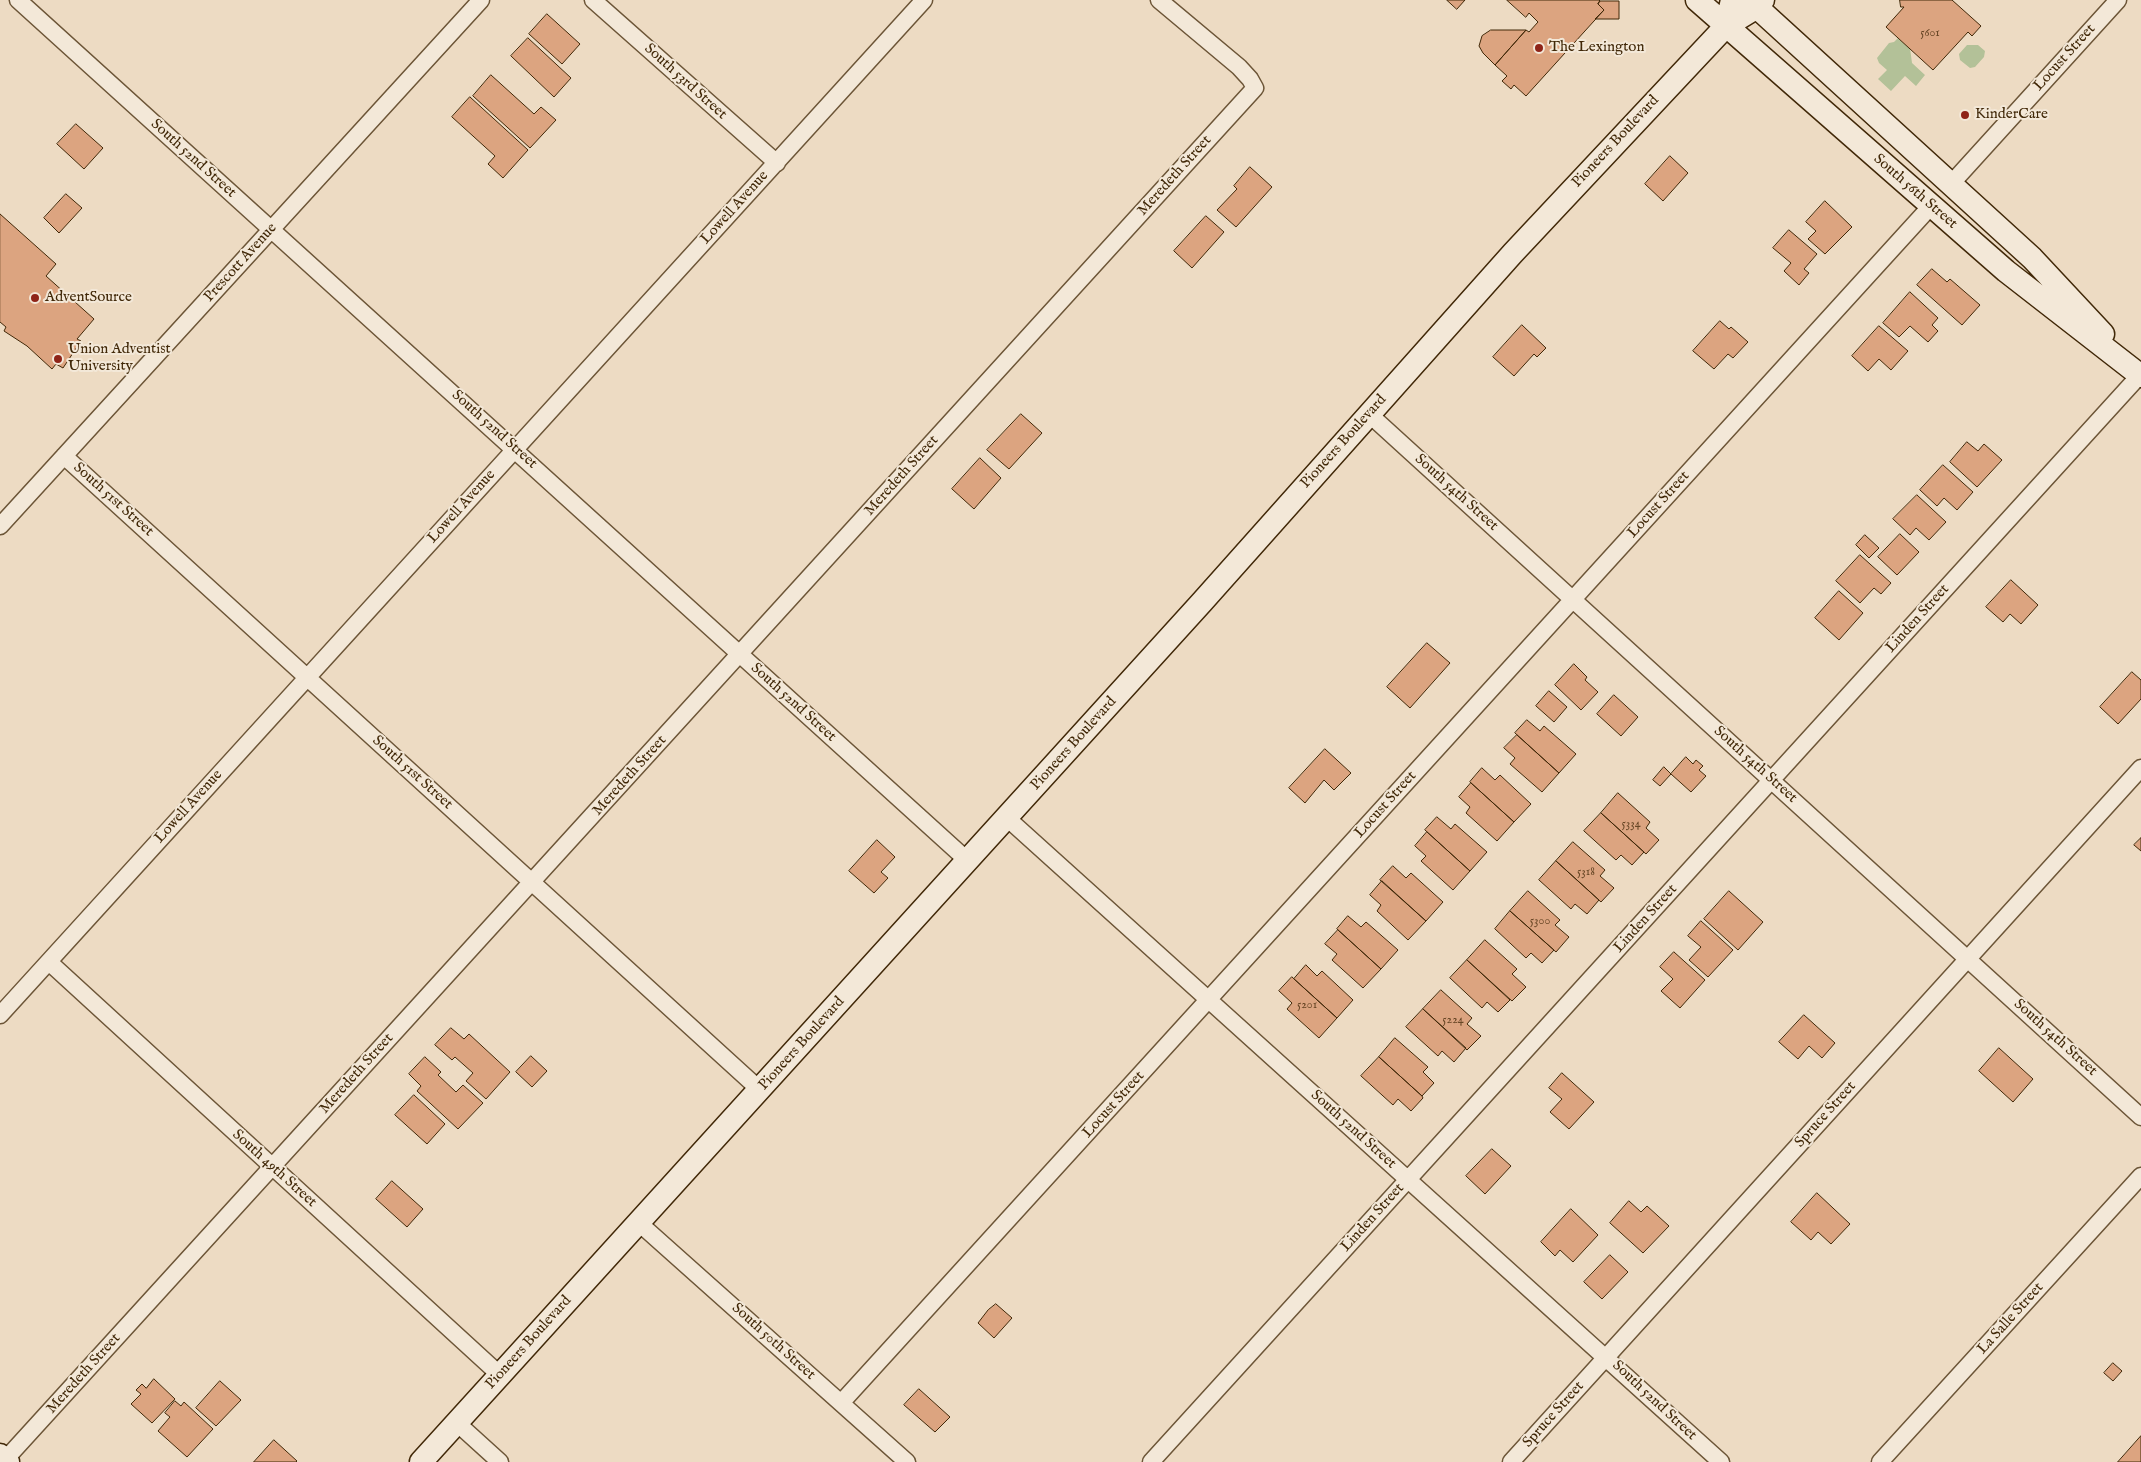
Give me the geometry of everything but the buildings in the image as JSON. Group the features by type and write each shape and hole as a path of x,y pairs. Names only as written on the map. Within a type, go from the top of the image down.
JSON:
{"main road":[{"name":"South 56th Street","path":"1697,0 1931,206 2030,290 2141,376"},
{"path":"1726,26 1732,0"},
{"name":"South 56th Street","path":"1756,2 2032,258 2141,376"},
{"name":"Pioneers Boulevard","path":"421,1462 1007,818 1553,209 1726,26 1756,2"}],"street":[{"name":"Prescott Avenue","path":"0,526 481,0"},
{"name":"South 53rd Street","path":"593,0 776,163"},
{"name":"Lowell Avenue","path":"0,1015 924,0"},
{"name":"Meredeth Street","path":"4,1460 1255,88 1250,79 1238,67 1159,0"},
{"name":"Locust Street","path":"1952,184 2118,0"},
{"name":"South 52nd Street","path":"26,2 271,230 968,861"},
{"name":"Locust Street","path":"841,1403 1931,206"},
{"name":"Linden Street","path":"1151,1462 2141,376"},
{"name":"South 54th Street","path":"1369,414 2141,1117"},
{"name":"South 51st Street","path":"64,456 760,1090"},
{"name":"Spruce Street","path":"1511,1462 2141,768"},
{"name":"South 52nd Street","path":"1007,818 1721,1462"},
{"name":"South 49th Street","path":"49,962 500,1375"},
{"name":"La Salle Street","path":"1880,1462 2135,1195 2141,1176"},
{"name":"South 50th Street","path":"639,1223 906,1462"},
{"path":"457,1423 500,1462"}],"green space":[{"path":"1898,38 1910,48 1912,63 1925,75 1916,86 1905,76 1891,91 1878,79 1887,70 1879,63 1877,58 1889,43 1894,42"},
{"path":"1967,45 1978,45 1985,51 1984,57 1975,67 1970,68 1960,60 1959,54"}],"place":[{"name":"The Lexington","path":"1539,48"},
{"name":"KinderCare","path":"1965,115"},
{"name":"AdventSource","path":"35,298"},
{"name":"Union Adventist University","path":"58,359"}]}
